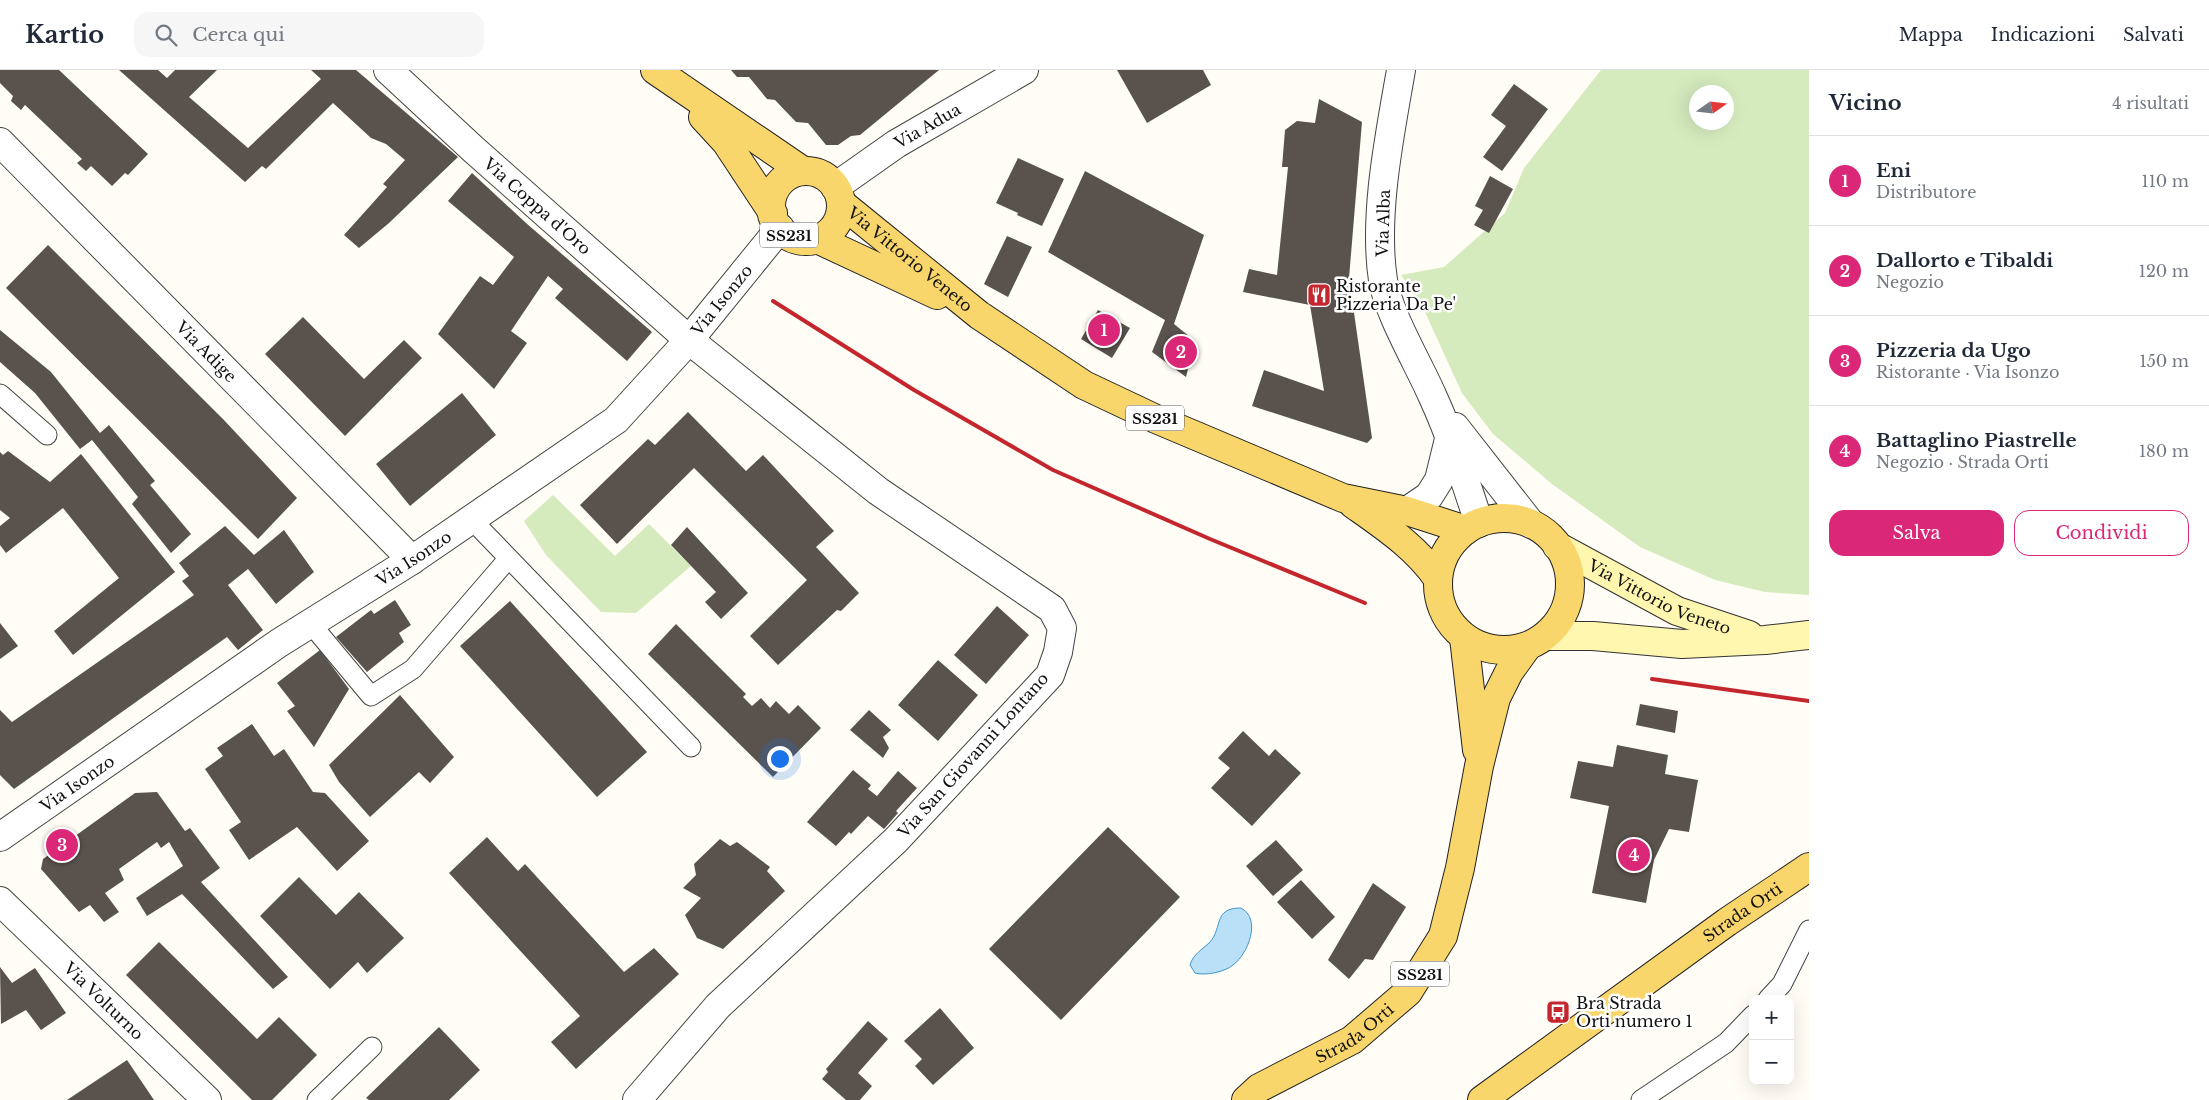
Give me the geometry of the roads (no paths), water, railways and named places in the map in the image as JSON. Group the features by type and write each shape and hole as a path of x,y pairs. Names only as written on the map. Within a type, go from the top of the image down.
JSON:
{"main road":[{"name":"SS231","path":"660,74 802,171"},
{"name":"SS231","path":"660,74 726,142 776,220 794,238 817,239 828,234 840,215 838,195 824,176 814,172 802,171 792,174 782,181 775,190 772,201 776,220"},
{"name":"Via Vittorio Veneto","path":"838,195 979,315 1084,385 1156,419 1343,498 1473,527"},
{"name":"Via Vittorio Veneto","path":"817,239 979,315"},
{"name":"Via Vittorio Veneto","path":"1343,498 1400,537 1428,565 1438,579"},
{"name":"SS231","path":"1473,527 1506,518 1531,524 1546,534 1557,546 1566,563 1570,583 1568,603 1559,621 1536,641"},
{"path":"1473,527 1452,543 1442,560 1438,579 1440,601 1448,622 1464,638 1484,648 1506,651 1536,641"},
{"name":"Via Vittorio Veneto","path":"1557,546 1677,611 1765,640"},
{"name":"Via Vittorio Veneto","path":"1536,641 1593,636 1682,644 1765,640 1809,635"},
{"name":"Strada Orti","path":"1464,638 1479,766"},
{"name":"Strada Orti","path":"1246,1100 1259,1088 1352,1040 1408,992 1443,936 1460,868 1479,766 1496,698 1509,672 1536,641"},
{"name":"Strada Orti","path":"1482,1100 1727,922 1808,871"}],"street":[{"name":"Via Coppa d'Oro","path":"388,70 473,149 689,340"},
{"name":"Via Adua","path":"838,195 896,144 1024,70"},
{"name":"Via Alba","path":"1401,70 1389,137 1381,213 1383,282 1392,308 1434,397 1449,439 1473,527"},
{"name":"Via Adige","path":"0,142 412,560"},
{"name":"Via Isonzo","path":"3,830 279,643 412,560 616,420 689,340 776,220"},
{"name":"Via San Giovanni Lontano","path":"637,1100 718,1006 896,840 1050,675 1058,652 1062,628 1052,609 878,491 689,340"},
{"name":"Via Alba","path":"1434,397 1480,461 1531,524"},
{"path":"1407,511 1429,496 1439,480 1449,439"},
{"name":"Via Volturno","path":"0,901 207,1100"}],"lane":[{"path":"0,394 47,435"},
{"path":"471,519 691,747"},
{"path":"311,624 371,696 413,669 508,559"},
{"path":"1772,995 1782,984 1809,930"},
{"path":"1641,1100 1726,1044 1749,1019"},
{"path":"317,1100 372,1047"}],"water":[{"path":"1241,908 1251,920 1252,928 1244,953 1239,960 1225,970 1209,974 1195,973 1190,965 1191,961 1210,942 1222,915 1226,911"}],"railway":[{"path":"773,301 914,390 1053,470 1210,539 1365,603"},
{"path":"1652,679 1809,701"}],"place":[{"name":"Ristorante Pizzeria Da Pe'","path":"1319,295"},
{"name":"Eni","path":"1104,330"},
{"name":"Dallorto e Tibaldi","path":"1181,352"},
{"name":"Pizzeria da Ugo","path":"62,845"},
{"name":"Battaglino Piastrelle","path":"1634,855"},
{"name":"Bra Strada Orti numero 1","path":"1558,1012"}]}
